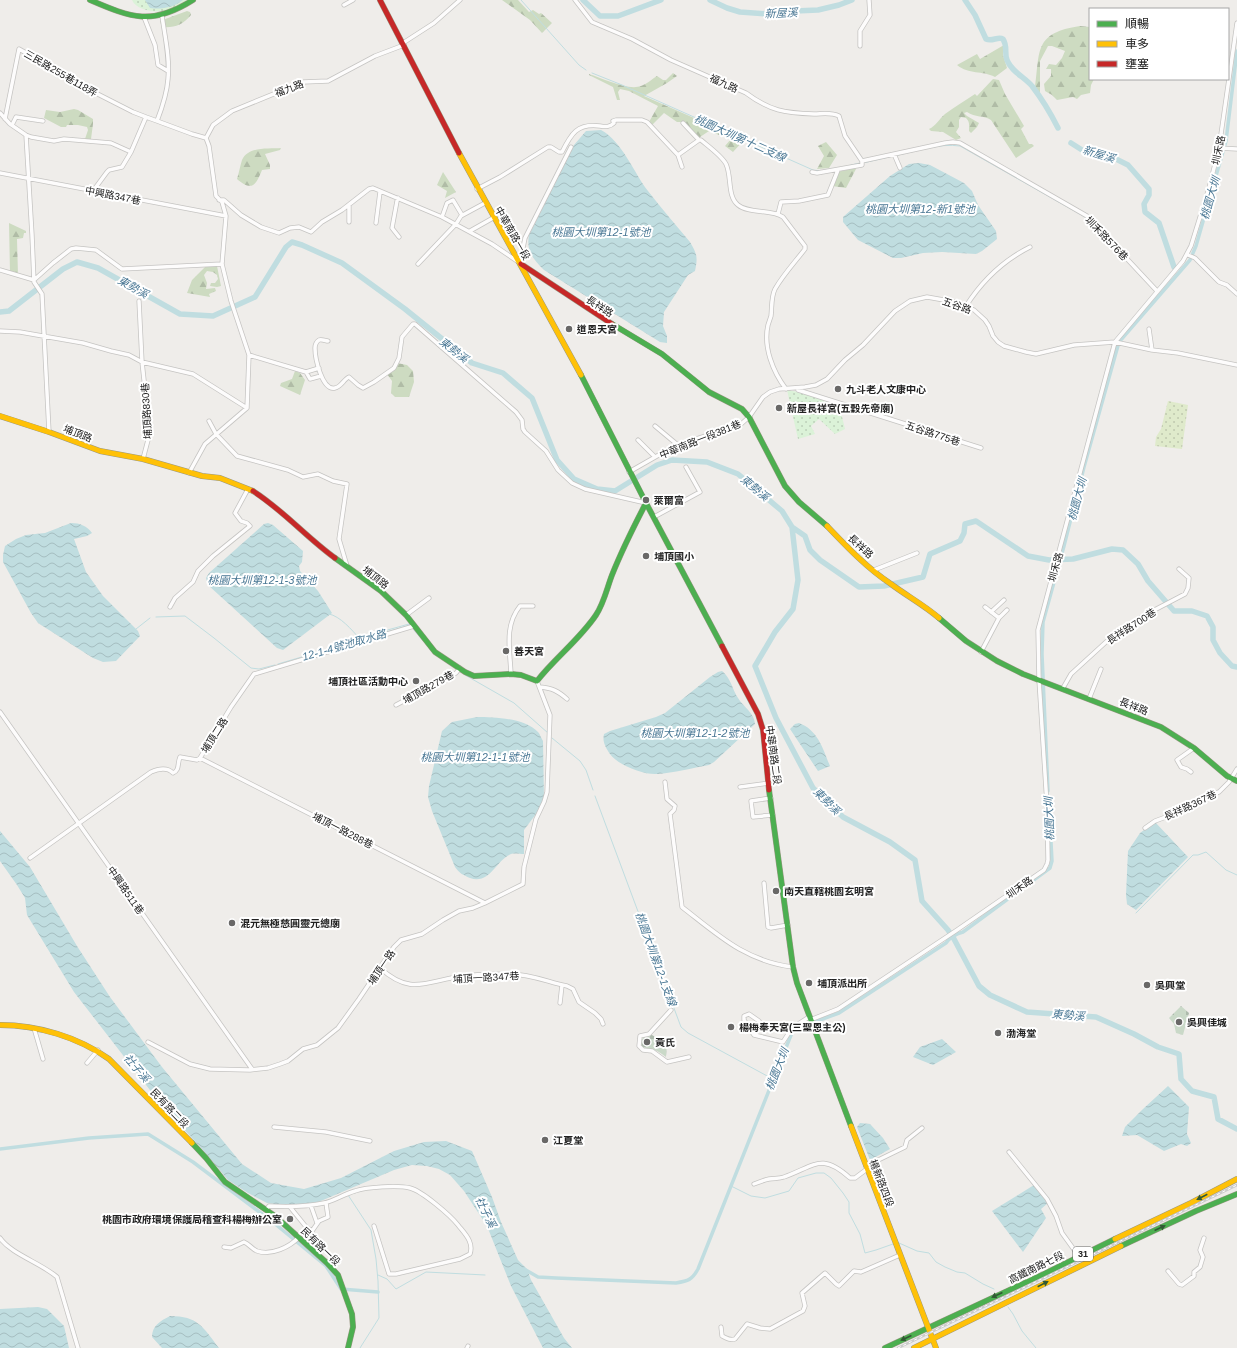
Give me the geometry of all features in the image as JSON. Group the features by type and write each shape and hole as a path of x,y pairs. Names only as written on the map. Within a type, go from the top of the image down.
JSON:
{"street":[{"path":"90,0 125,14 144,17 162,16 179,9 193,0"},
{"path":"344,5 353,0"},
{"name":"中華南路一段","path":"380,0 484,203 520,263 587,387 640,493"},
{"name":"福九路","path":"206,138 213,125 232,111 302,82 328,81 375,56 403,44 434,23 460,0"},
{"name":"福九路","path":"575,0 592,22 632,39 671,60 746,93 755,100 769,107 778,110 832,114 839,116 845,136 862,163"},
{"path":"860,46 860,31 870,15 869,0"},
{"path":"157,121 164,103 169,78 169,59 162,16"},
{"path":"144,17 155,44 158,65 168,71"},
{"name":"圳禾路","path":"759,1021 749,1014 744,1016 744,1020 754,1035 783,1042 792,1028 838,1009 1044,870 1047,864 1047,805 1042,681 1038,630 1117,343 1157,291 1190,256 1220,148 1237,23"},
{"name":"三民路255巷118弄","path":"5,119 19,49 72,79 76,83 146,117"},
{"path":"0,113 12,125 26,135 54,141 64,139 111,143 131,152"},
{"path":"12,125 16,117 43,120"},
{"path":"93,191 109,170 122,167 136,143 146,117 206,138 209,146 216,196 224,206 226,216 222,264 231,301 249,355 247,408 205,444 189,473"},
{"path":"477,189 500,177 548,147 562,152 570,136 582,126 610,126 614,123 613,121 616,120 642,120 647,122 678,155 682,167"},
{"path":"683,123 698,140 701,140 726,164 733,198 739,206 751,210 778,214 783,217 805,246 805,249 775,288 768,326 768,348 772,365 786,389"},
{"path":"26,135 34,281 41,293 43,306 43,336 49,432"},
{"path":"678,155 698,140"},
{"name":"圳禾路576巷","path":"862,163 894,154 953,142 960,143 1087,216 1157,291"},
{"path":"219,200 224,200 241,215 255,224 279,232 290,228 299,227 311,232 322,222 373,188 442,217 470,231 520,263 525,238 571,147"},
{"path":"1220,148 1237,149"},
{"path":"894,154 900,168"},
{"path":"812,172 838,170 862,163"},
{"path":"778,214 781,202 799,201 828,195 838,170"},
{"name":"中興路347巷","path":"0,173 226,216"},
{"path":"376,223 380,192"},
{"path":"398,198 392,228 399,237"},
{"path":"442,217 447,203 453,200 462,215"},
{"path":"418,264 456,224 462,215 484,203"},
{"path":"349,205 349,222"},
{"path":"470,231 493,218"},
{"path":"966,306 985,279 1012,257 1030,247"},
{"path":"34,281 53,263 71,249 76,248 96,250 122,269 222,264"},
{"path":"1190,256 1219,282 1227,285 1237,294"},
{"name":"長祥路","path":"520,263 595,314 662,354 709,392 742,409 749,417 785,486 799,502 823,522 854,554 889,582 926,607 981,652 1003,664 1042,681 1160,727 1194,748 1227,776 1237,781"},
{"path":"0,270 34,281"},
{"name":"五谷路","path":"749,417 763,397 770,392 779,389 795,389 816,385 827,379 845,360 863,345 895,311 917,299 931,297 966,306 974,310 985,320 993,336 998,342 1004,346 1026,352 1036,354 1074,345 1117,343 1237,365"},
{"name":"埔頂路830巷","path":"139,301 142,362 148,416 148,440 143,459"},
{"path":"328,341 319,340 315,345 321,376 328,387 334,389 338,388 349,376 363,388 394,368 397,364 402,337 412,324 415,324 516,412 521,418 525,432 546,451 558,470 572,483 585,489 646,504 626,541 596,614 545,669 537,682"},
{"path":"1148,329 1152,350"},
{"path":"0,331 20,332 83,344 129,355 142,362 193,374 247,408"},
{"path":"249,355 306,372 319,368"},
{"path":"306,372 310,379 321,376"},
{"name":"五谷路775巷","path":"795,389 981,448"},
{"name":"埔頂路","path":"0,416 100,451 143,459 202,476 220,478 248,489 269,501 324,550 381,591 406,615 435,652 474,676 512,674 521,675 537,682"},
{"name":"中華南路一段381巷","path":"630,473 655,457 709,434 740,425 749,417"},
{"path":"209,421 216,434 237,456 288,470 303,477 318,474 347,484 339,538 347,566"},
{"path":"655,426 679,446"},
{"path":"638,440 655,457"},
{"path":"654,517 700,492 686,467"},
{"path":"170,607 175,598 193,582 198,571 250,526 241,521 236,513 248,489"},
{"name":"中華南路二段","path":"640,493 758,714 763,730 793,967 810,1020"},
{"path":"874,570 917,553"},
{"name":"長祥路700巷","path":"1063,688 1071,674 1106,642 1143,616 1185,594 1188,588 1189,578 1179,569"},
{"path":"406,615 429,598"},
{"path":"991,612 1004,600"},
{"path":"512,674 509,629 513,617 520,606 533,606"},
{"path":"985,607 999,618"},
{"path":"981,652 999,618 1007,610"},
{"name":"埔頂二路","path":"30,858 78,822 151,772 158,769 167,769 173,773 178,769 180,757 197,760 200,758 231,707 254,674 414,626"},
{"name":"埔頂路279巷","path":"396,705 456,673 460,668"},
{"path":"1089,699 1101,669"},
{"name":"埔頂一路","path":"148,1042 190,1064 210,1070 268,1068 288,1061 303,1049 317,1045 338,1028 394,947 401,940 422,934 459,911 473,908 485,903 523,884 524,867 536,819 547,792 550,748 550,715 537,682"},
{"path":"540,687 558,691 567,698"},
{"name":"中興路511巷","path":"0,712 252,1069"},
{"path":"1191,772 1181,767 1177,760 1194,748"},
{"name":"埔頂一路288巷","path":"200,758 485,903"},
{"name":"長祥路367巷","path":"1145,828 1155,821 1174,814 1209,795 1219,792 1232,778 1237,769"},
{"path":"665,782 667,799 675,806 674,810 670,814 682,907 729,944 742,952 762,960 793,967"},
{"path":"740,787 769,783"},
{"path":"771,798 751,801 753,817 773,815"},
{"path":"764,883 768,916 767,924 771,928 788,925"},
{"name":"埔頂一路347巷","path":"380,968 393,979 412,985 420,985 462,976 525,974 567,986 573,990 579,1002 595,1013 601,1019 603,1024"},
{"path":"560,1003 562,985"},
{"path":"671,1010 648,1034 640,1036 639,1046 643,1050 652,1051 667,1062 689,1057"},
{"name":"楊新路四段","path":"810,1020 936,1348"},
{"name":"民有路二段","path":"0,1025 11,1024 34,1028 78,1041 102,1052 206,1158 224,1182 266,1210 289,1228"},
{"path":"34,1028 42,1059"},
{"path":"87,1063 98,1050"},
{"path":"274,1127 326,1132 370,1141"},
{"path":"754,1184 768,1179 782,1178 818,1163 825,1162 841,1170 850,1178 855,1178 867,1168 905,1147 906,1140 922,1128"},
{"path":"1009,1152 1047,1199 1056,1216 1062,1233 1075,1251"},
{"name":"高鐵南路七段","path":"885,1348 1044,1274 1222,1184 1237,1179"},
{"path":"266,1210 269,1206 311,1206 326,1203 351,1192 368,1188 408,1188 417,1191 451,1216 468,1238 471,1250 470,1254 460,1259 396,1274 389,1274 374,1226"},
{"name":"高鐵南路七段","path":"914,1348 1057,1277 1237,1194"},
{"path":"290,1207 309,1230 314,1229 317,1223 328,1216 326,1203"},
{"path":"311,1206 317,1223"},
{"name":"民有路一段","path":"289,1228 296,1239 338,1275 352,1314 353,1327 348,1348"},
{"path":"0,1238 5,1245 48,1270 57,1277 78,1348"},
{"path":"1168,1271 1179,1284 1182,1285 1194,1276 1194,1272 1200,1267 1204,1257 1200,1250 1204,1238"},
{"path":"224,1247 231,1248 244,1242 256,1251 268,1252 281,1249 296,1239"},
{"path":"721,1327 722,1336 727,1340 735,1339 747,1324 760,1328 772,1328 803,1311 805,1306 802,1293 825,1273 840,1286 854,1271 861,1272 900,1255"}],"green space":[{"path":"132,0 190,0 174,10 153,11 140,8 135,5"},
{"path":"502,0 518,0 529,12 533,10 539,14 541,13 552,23 542,33 530,20"},
{"path":"187,11 190,12 191,15 181,23 170,27 162,27 160,21"},
{"path":"1080,26 1089,27 1089,80 1094,80 1090,93 1081,95 1077,99 1073,97 1057,100 1045,91 1044,84 1051,76 1051,69 1046,69 1049,64 1056,65 1062,58 1065,51 1048,46 1040,61 1040,94 1035,88 1039,54 1042,45 1054,33"},
{"path":"1004,45 1003,55 1007,68 995,77 966,70 957,65 977,54 980,59"},
{"path":"673,73 677,76 644,96 744,140 733,152 725,146 731,139 721,134 719,135 709,131 698,137 681,122 677,122 664,113 652,125 649,122 658,106 629,91 620,89 618,92 620,100 617,100 613,87 589,75 629,87 636,87 647,83 657,76 663,80 666,80"},
{"path":"993,79 999,80 1005,94 1024,126 1021,129 1029,144 1034,146 1016,158 991,120 985,117 973,115 967,112 964,113 979,123 971,133 969,131 967,119 961,117 959,120 959,127 956,132 961,138 956,140 943,132 931,131 929,129 952,109 975,94 977,96"},
{"path":"74,109 93,119 91,139 85,139 88,130 87,127 67,125 66,127 61,127 44,118 46,110 60,112"},
{"path":"826,142 837,155 829,168 817,169 824,156 818,146"},
{"path":"281,148 280,150 265,154 270,165 270,169 262,170 258,180 253,185 246,185 237,179 242,160 249,152 259,149"},
{"path":"856,169 846,188 832,186 837,172"},
{"path":"443,172 456,192 445,198 447,191 437,185"},
{"path":"9,223 26,231 23,238 17,239 18,275 10,273"},
{"path":"206,266 217,266 221,286 210,286 211,283 215,283 218,279 217,275 213,272 207,271 204,275 207,283 206,289 215,288 216,291 209,294 210,297 187,293 192,280"},
{"path":"397,363 407,365 413,371 414,382 409,397 395,397 391,393 392,381 387,374"},
{"path":"295,371 300,373 305,380 300,395 280,386 281,383 292,379"},
{"path":"787,390 839,404 845,429 835,434 819,419 811,426 815,434 798,439"},
{"path":"1168,401 1188,405 1182,449 1155,446 1156,437 1161,429"},
{"path":"1181,1006 1189,1013 1183,1035 1176,1033 1174,1024 1169,1018"},
{"path":"650,1034 667,1043 666,1057 657,1051 641,1046 643,1037"}],"water":[{"path":"145,0 183,0 172,6 159,9 150,8"},
{"name":"桃園大圳第12-1號池","path":"601,130 621,149 648,191 690,242 697,259 695,271 688,275 664,312 663,326 667,336 667,343 660,342 544,270 531,254 528,241 529,235 574,145 586,131"},
{"name":"桃園大圳第12-新1號池","path":"919,163 930,165 964,183 972,191 978,205 996,231 997,239 976,254 942,252 923,253 901,258 893,258 858,240 843,222 843,217 890,176 909,164"},
{"path":"71,523 83,525 92,533 87,536 74,539 86,572 103,596 138,631 140,636 116,661 103,662 93,658 38,623 3,562 5,546 16,539 26,535 45,533"},
{"name":"桃園大圳第12-1-3號池","path":"268,523 273,525 303,551 302,562 299,566 300,571 318,591 332,613 283,650 277,648 208,585 206,578 209,573 264,524"},
{"name":"桃園大圳第12-1-2號池","path":"722,671 729,680 740,701 753,716 755,724 714,762 709,765 676,772 651,774 631,768 619,762 610,754 604,742 604,734 665,713 710,677"},
{"name":"桃園大圳第12-1-1號池","path":"477,717 500,718 517,721 532,727 539,733 543,741 544,800 524,830 524,854 511,854 501,861 488,875 477,879 463,875 455,867 432,811 428,797 429,786 442,731 452,722"},
{"path":"799,723 806,726 815,735 830,766 818,771 790,729 795,724"},
{"path":"1155,822 1188,857 1136,910 1127,904 1128,851 1140,833"},
{"path":"0,831 30,867 77,946 110,997 162,1067 242,1164 271,1183 304,1189 341,1178 394,1151 424,1142 446,1141 472,1151 518,1260 527,1269 531,1280 564,1338 572,1348 543,1348 511,1286 487,1226 464,1191 450,1175 439,1169 427,1166 412,1165 394,1170 316,1203 290,1206 267,1203 228,1180 160,1103 74,992 27,915 25,898 0,861"},
{"path":"942,1039 956,1052 933,1065 913,1057 920,1047"},
{"path":"1168,1086 1189,1107 1187,1134 1191,1143 1187,1146 1181,1144 1164,1151 1137,1135 1122,1136 1125,1127"},
{"path":"860,1123 870,1124 883,1138 890,1149 870,1160 857,1127"},
{"path":"1034,1185 1048,1203 1041,1209 1046,1218 1023,1252 992,1211"},
{"path":"38,1307 47,1309 64,1326 69,1348 0,1348 0,1309"},
{"path":"170,1316 187,1318 199,1324 209,1334 219,1348 162,1348 152,1337 152,1333 157,1324"}],"waterway":[{"name":"桃園大圳第十二支線","path":"521,0 579,65 586,70"},
{"name":"新屋溪","path":"583,0 600,16 618,16 661,0"},
{"name":"新屋溪","path":"710,0 740,12 769,14 818,10 852,0"},
{"name":"新屋溪","path":"965,0 975,15 986,39 1003,39 1006,57 1009,64 1032,86 1058,128"},
{"name":"桃園大圳","path":"1048,791 1042,654 1043,622 1119,342 1190,260 1196,246 1226,141 1237,51"},
{"name":"桃園大圳第十二支線","path":"592,73 813,170 821,171"},
{"name":"新屋溪","path":"1071,143 1082,150 1112,157 1128,165 1149,189 1149,195 1144,204 1145,212 1159,223 1174,267"},
{"name":"桃園大圳第十二支線","path":"898,155 937,146 960,146 1085,217 1126,260"},
{"name":"桃園大圳第十二支線","path":"863,163 893,156"},
{"name":"桃園大圳第十二支線","path":"851,165 860,163"},
{"name":"東勢溪","path":"0,312 9,311 63,269 77,262 98,268 180,314 213,316 255,297 286,247 292,242 342,263 405,309 472,363 503,373 532,398 557,460 574,479 597,489 615,491 657,465 672,460 707,462 738,474 782,511 792,527 798,580 793,609 775,632 755,666 776,718 813,788 843,817 890,842 915,860 922,901 948,930 979,986 990,995 1027,1012 1096,1017 1134,1034 1158,1047 1179,1054 1181,1079 1192,1091 1214,1097 1218,1119 1237,1129"},
{"path":"792,527 805,536 810,550 820,560 859,587 884,586 923,577 930,554 960,541 964,533 965,524 976,521 1028,556 1049,560 1073,559 1112,549 1123,550 1138,564 1148,581 1174,611 1192,611 1207,616 1213,627 1213,640 1220,653 1232,666 1237,667"},
{"name":"12-1-4號池取水路","path":"329,614 341,620 359,638 409,624 410,625"},
{"name":"12-1-4號池取水路","path":"156,617 185,616 251,668 259,669 275,665"},
{"name":"12-1-4號池取水路","path":"136,629 150,618"},
{"name":"12-1-4號池取水路","path":"278,664 410,625"},
{"name":"桃園大圳第12-1支線","path":"413,629 424,642"},
{"name":"桃園大圳第12-1支線","path":"465,675 514,703 548,733"},
{"name":"桃園大圳第12-1支線","path":"552,738 580,761 586,770 593,790"},
{"name":"桃園大圳第12-1支線","path":"595,796 681,1027 688,1033 769,1077"},
{"name":"桃園大圳","path":"524,1269 538,1277 556,1278 676,1283 687,1281 692,1278 698,1269 793,1030 839,1013 946,943 953,936 963,932 1050,868 1052,861 1049,805"},
{"path":"1136,913 1193,855 1206,852 1226,870 1237,875"},
{"path":"0,1149 89,1138 148,1134 193,1162 274,1223 326,1266 341,1289 378,1292"},
{"path":"731,1186 751,1196 765,1198 789,1191 798,1178 816,1173 824,1173 831,1178 849,1202 849,1213 860,1234 865,1253 893,1244"},
{"name":"社子溪","path":"348,1195 371,1230 378,1281 379,1318 360,1348"},
{"path":"899,1243 917,1251 929,1253 936,1262 945,1267 957,1272 965,1273 994,1289"},
{"path":"378,1275 387,1279 396,1289 426,1272 485,1275"},
{"path":"1008,1307 1022,1331 1036,1348"}],"railway":[{"path":"898,1348 1237,1185"}],"traffic: fast":[{"path":"90,0 130,15 142,16 166,14 193,0"},
{"path":"612,324 662,354 709,392 742,409 749,417 785,486 799,502 827,526"},
{"path":"581,375 646,503 722,646"},
{"path":"335,558 381,591 406,615 435,652 465,672 474,676 511,674 521,675 537,681 583,632 596,615 620,556 646,503"},
{"path":"939,618 966,641 997,661 1023,674 1161,727 1194,748 1227,776 1237,781"},
{"path":"769,790 793,967 797,983 851,1126"},
{"path":"192,1143 225,1182 275,1216 327,1263 338,1275 352,1314 353,1327 348,1348"},
{"path":"1121,1246 1196,1211 1237,1194"},
{"path":"885,1348 1044,1274 1115,1239"}],"traffic: slow":[{"path":"459,153 581,375"},
{"path":"0,416 100,451 143,459 202,476 220,478 253,491"},
{"path":"827,526 865,564 939,618"},
{"path":"0,1025 29,1027 43,1030 84,1044 97,1051 109,1059 192,1143"},
{"path":"851,1126 936,1348"},
{"path":"1115,1239 1191,1203 1237,1179"},
{"path":"914,1348 1121,1246"}],"traffic: jam":[{"path":"380,0 459,153"},
{"path":"521,264 612,324"},
{"path":"253,491 264,498 335,558"},
{"path":"722,646 758,714 763,730 769,790"}],"place":[{"name":"道恩天宮","path":"569,329"},
{"name":"九斗老人文康中心","path":"838,389"},
{"name":"新屋長祥宮(五穀先帝廟)","path":"779,408"},
{"name":"萊爾富","path":"646,500"},
{"name":"埔頂國小","path":"646,556"},
{"name":"善天宮","path":"506,651"},
{"name":"埔頂社區活動中心","path":"416,681"},
{"name":"南天直轄桃園玄明宮","path":"776,891"},
{"name":"混元無極慈圓靈元總廟","path":"232,923"},
{"name":"埔頂派出所","path":"809,983"},
{"name":"吳興堂","path":"1147,985"},
{"name":"吳興佳城","path":"1179,1022"},
{"name":"楊梅奉天宮(三聖恩主公)","path":"731,1027"},
{"name":"渤海堂","path":"998,1033"},
{"name":"黃氏","path":"647,1042"},
{"name":"江夏堂","path":"545,1140"},
{"name":"桃園市政府環境保護局稽查科楊梅辦公室","path":"290,1219"}]}
